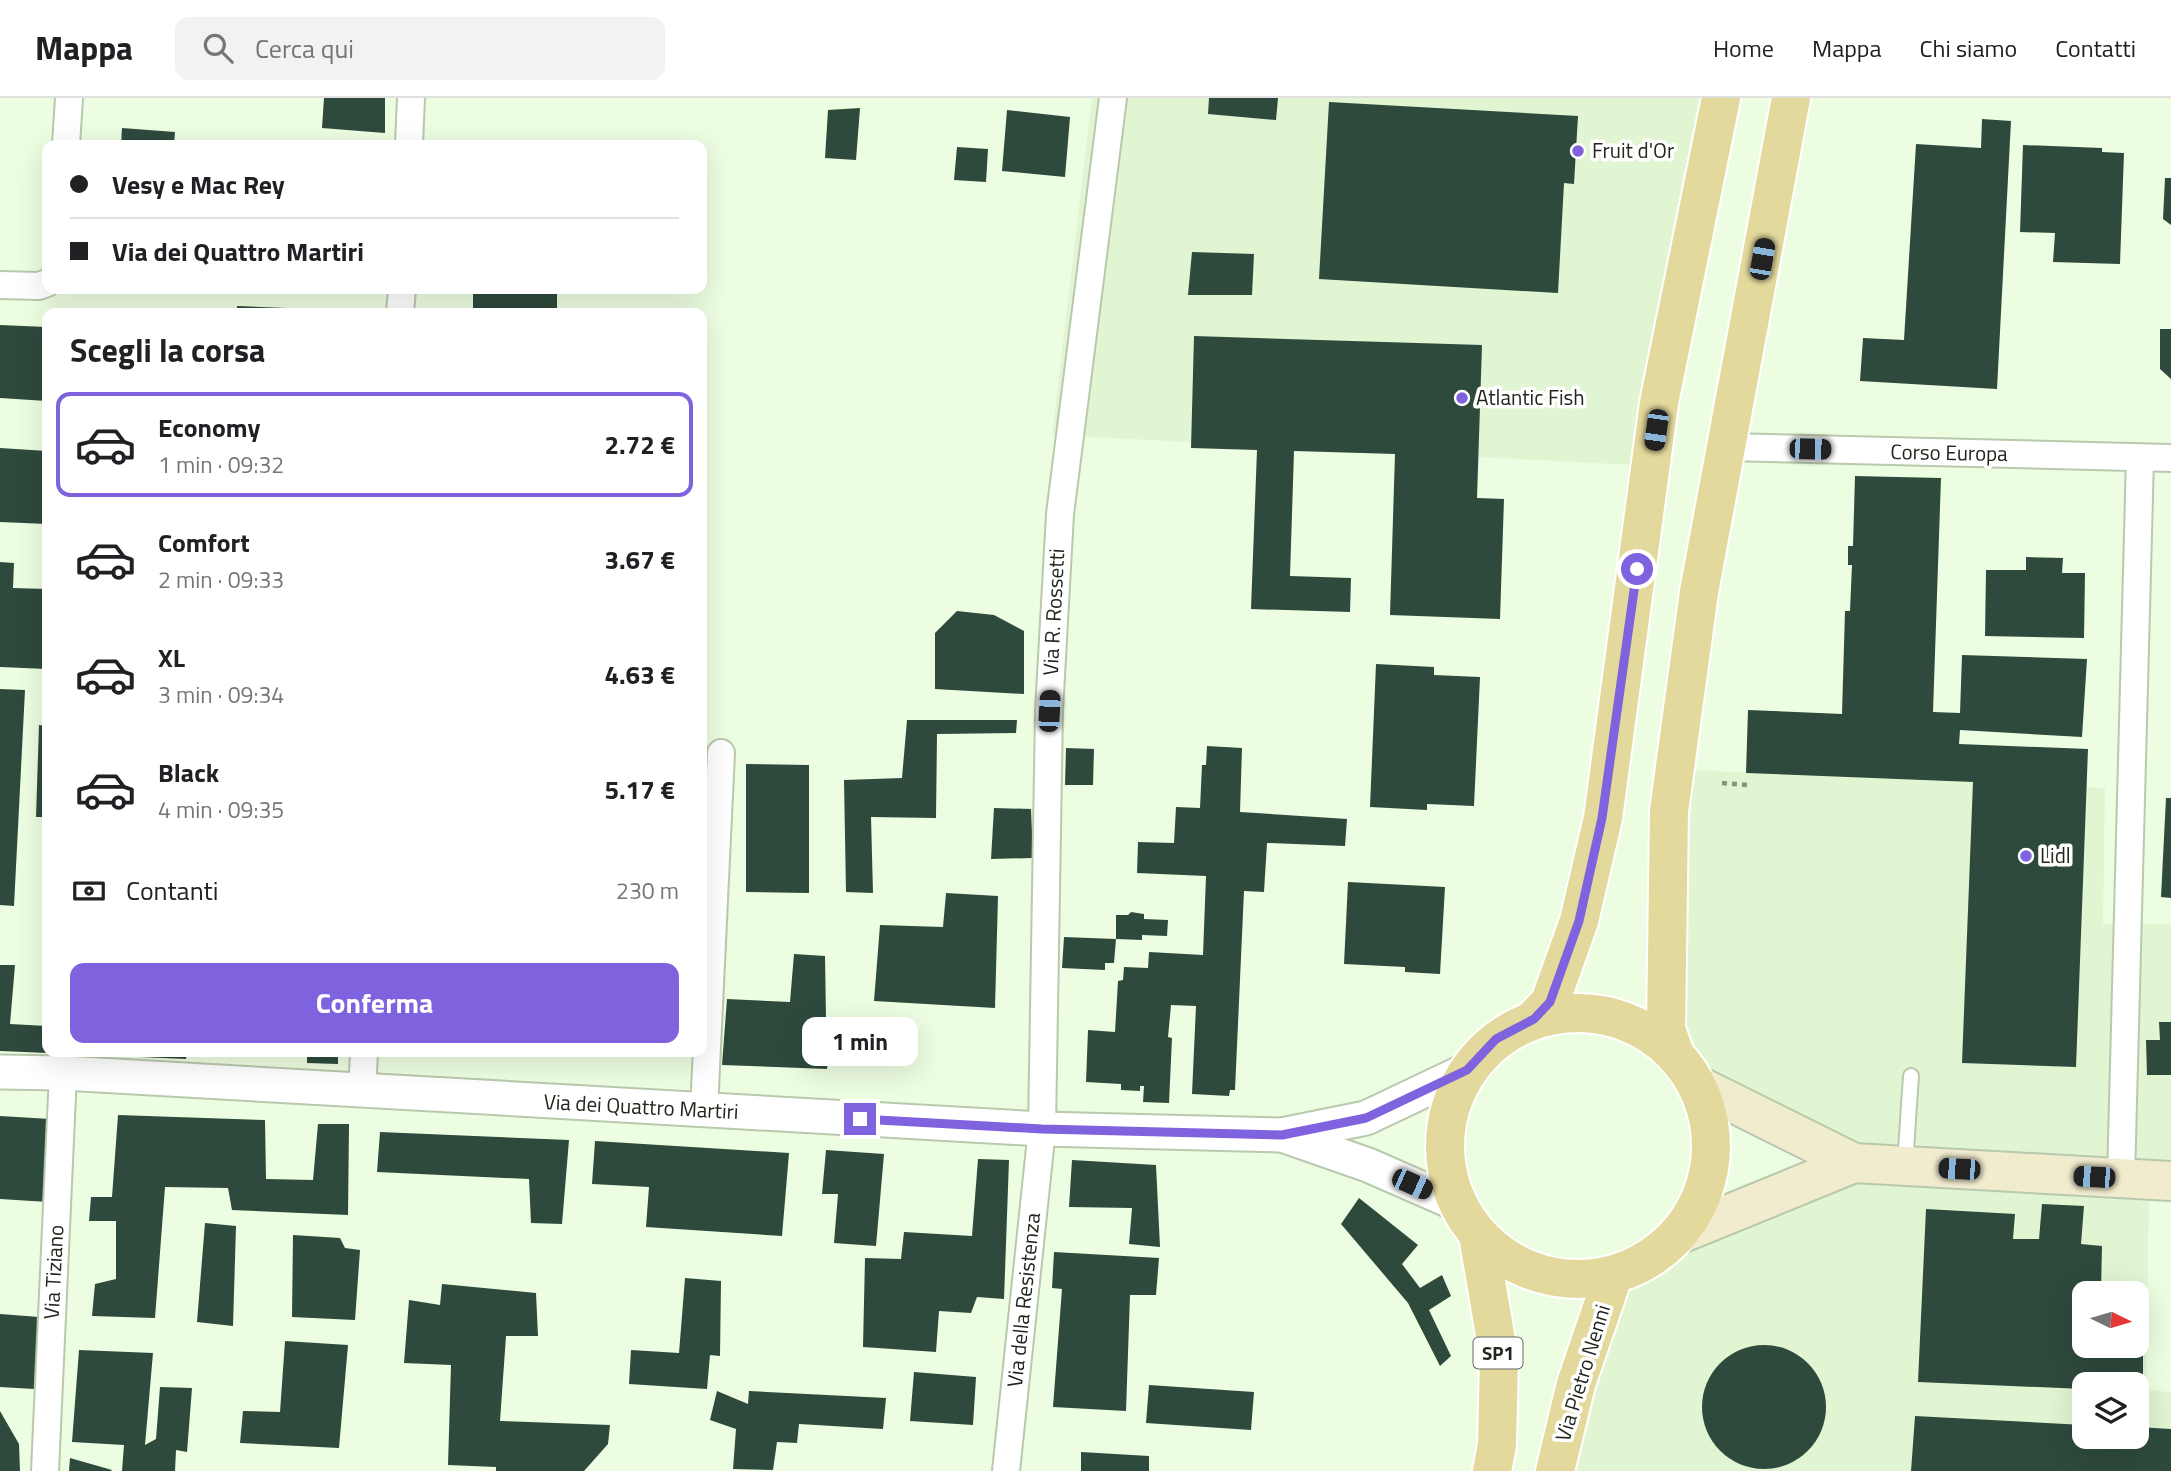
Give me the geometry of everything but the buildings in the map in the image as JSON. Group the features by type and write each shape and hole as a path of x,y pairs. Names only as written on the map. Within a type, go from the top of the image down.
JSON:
{"main road":[{"path":"1534,1019 1550,1002 1579,921 1602,818 1659,403 1721,98"},
{"path":"1674,1052 1667,1029 1669,811 1699,592 1791,98"},
{"path":"1679,1234 1700,1200 1711,1162 1710,1123 1697,1085 1674,1052 1644,1029 1609,1015 1570,1011 1534,1019 1496,1039 1467,1070 1452,1101 1444,1135 1446,1170 1457,1204 1478,1235 1506,1260 1540,1275 1576,1280 1613,1276 1649,1259 1679,1234 1854,1163"},
{"path":"1697,1085 1854,1163 2171,1181"},
{"name":"SP1","path":"1478,1235 1499,1358 1497,1445 1492,1471"},
{"name":"Via Pietro Nenni","path":"1555,1471 1576,1384 1613,1276"}],"street":[{"path":"66,140 69,98"},
{"path":"409,140 411,98"},
{"name":"Via R. Rossetti","path":"1042,1129 1049,711 1060,514 1113,98"},
{"path":"0,285 42,285"},
{"name":"Corso Europa","path":"1727,447 2171,458"},
{"path":"2121,1178 2140,458"},
{"path":"707,1048 721,753"},
{"path":"362,1092 364,1057"},
{"path":"704,1111 707,1057"},
{"name":"Via dei Quattro Martiri","path":"0,1072 62,1073 1042,1129 1282,1135 1366,1118 1467,1070"},
{"name":"Via Tiziano","path":"45,1471 62,1073"},
{"name":"Via della Resistenza","path":"1006,1471 1042,1129"},
{"name":"Via dei Quattro Martiri","path":"1282,1135 1368,1165 1457,1204"}],"lane":[{"path":"1905,1166 1911,1076"}],"path":[{"path":"1723,783 1747,785"}],"shaded area":[{"path":"1092,98 1704,98 1633,465 1052,435"},
{"path":"1689,770 2105,788 2103,924 2171,924 2171,1169 1859,1151 1707,1076 1683,1044"},
{"path":"1856,1179 2149,1190 2148,1281 2072,1281 2072,1358 2146,1358 2146,1372 2072,1372 2072,1449 2149,1449 2149,1390 2171,1392 2171,1471 1571,1471 1625,1285 1658,1273 1684,1248"}],"place":[{"name":"Fruit d'Or","path":"1578,151"},
{"name":"Atlantic Fish","path":"1462,398"},
{"name":"Lidl","path":"2026,856"}],"route":[{"path":"860,1119 1042,1129 1282,1135 1366,1118 1467,1070 1496,1039 1534,1019 1550,1002 1579,921 1602,818 1637,569"}]}
